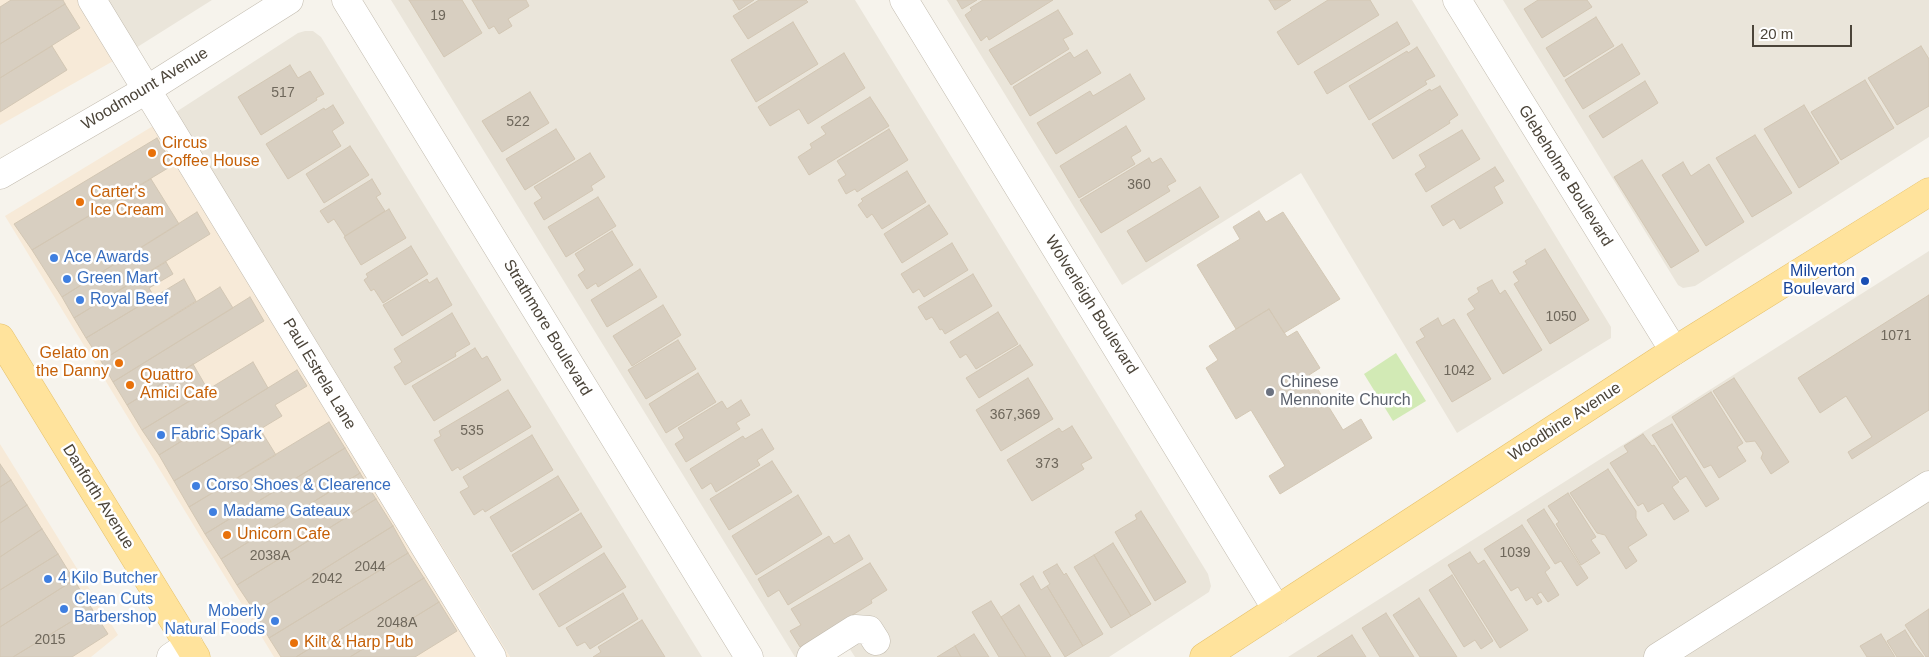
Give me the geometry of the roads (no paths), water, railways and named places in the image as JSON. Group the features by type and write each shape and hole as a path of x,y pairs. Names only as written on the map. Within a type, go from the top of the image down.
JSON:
{"main road":[{"name":"Woodbine Avenue","path":"1204,657 1674,352 1929,192"},
{"name":"Danforth Avenue","path":"0,338 185,653"}],"street":[{"name":"Paul Estrela Lane","path":"92,0 148,89 166,124 492,657"},
{"name":"Woodmount Avenue","path":"0,175 148,89 289,0"},
{"name":"Strathmore Boulevard","path":"346,0 749,657"},
{"name":"Wolverleigh Boulevard","path":"904,0 1277,610"},
{"name":"Glebeholme Boulevard","path":"1457,0 1674,352"},
{"path":"1658,657 1929,485"},
{"path":"810,657 855,629 869,630 876,640"}],"place":[{"name":"Circus Coffee House","path":"152,153"},
{"name":"Carter's Ice Cream","path":"80,202"},
{"name":"Ace Awards","path":"54,258"},
{"name":"Green Mart","path":"67,279"},
{"name":"Milverton Boulevard","path":"1865,281"},
{"name":"Royal Beef","path":"80,300"},
{"name":"Gelato on the Danny","path":"119,363"},
{"name":"Quattro Amici Cafe","path":"130,385"},
{"name":"Chinese Mennonite Church","path":"1270,392"},
{"name":"Fabric Spark","path":"161,435"},
{"name":"Corso Shoes & Clearence","path":"196,486"},
{"name":"Madame Gateaux","path":"213,512"},
{"name":"Unicorn Cafe","path":"227,535"},
{"name":"4 Kilo Butcher","path":"48,579"},
{"name":"Clean Cuts Barbershop","path":"64,609"},
{"name":"Moberly Natural Foods","path":"275,621"},
{"name":"Kilt & Harp Pub","path":"294,643"}]}
